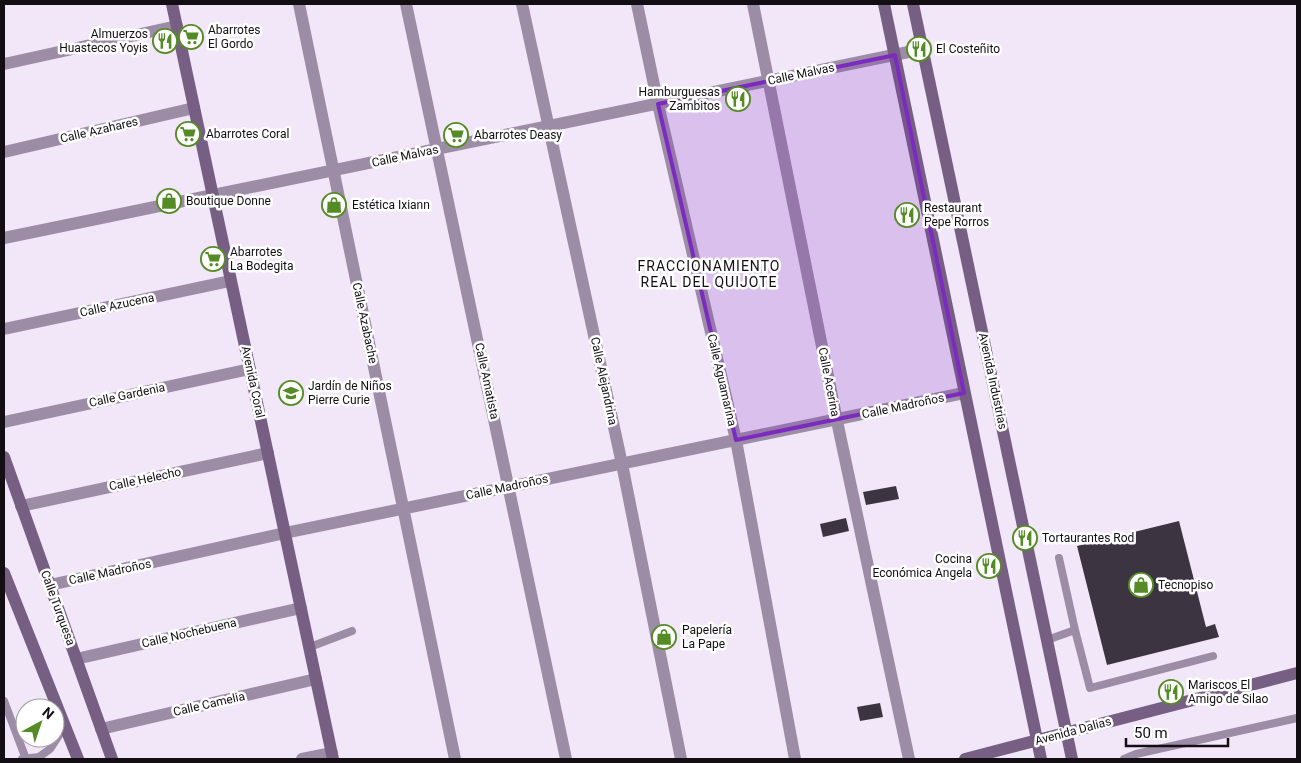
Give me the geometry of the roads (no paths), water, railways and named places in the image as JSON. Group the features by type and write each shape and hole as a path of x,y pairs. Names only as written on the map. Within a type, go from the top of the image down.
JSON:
{"main road":[{"name":"Avenida Coral","path":"172,4 333,756"},
{"path":"884,4 1041,759"},
{"name":"Avenida Industrias","path":"913,4 1072,759"},
{"name":"Calle Turquesa","path":"4,457 112,759"},
{"path":"4,573 8,594 53,698"},
{"name":"Avenida Dalias","path":"965,759 1297,673"},
{"path":"65,726 78,759"}],"street":[{"name":"Calle Azabache","path":"299,4 455,759"},
{"name":"Calle Amatista","path":"406,4 566,759"},
{"name":"Calle Alejandrina","path":"522,4 622,464 680,759"},
{"name":"Calle Aguamarina","path":"637,4 658,104 736,440 795,759"},
{"name":"Calle Acerina","path":"753,4 837,421 909,759"},
{"path":"4,64 177,26"},
{"name":"Calle Malvas","path":"4,238 923,49"},
{"name":"Calle Azahares","path":"4,152 194,108"},
{"name":"Calle Azucena","path":"4,329 230,280"},
{"name":"Calle Gardenia","path":"4,422 250,369"},
{"name":"Calle Madroños","path":"50,585 404,509 837,421 964,393"},
{"name":"Calle Helecho","path":"21,506 268,453"},
{"name":"Calle Nochebuena","path":"76,658 301,608"},
{"name":"Calle Camelia","path":"101,728 316,679"},
{"path":"302,759 333,756"}],"lane":[{"path":"1059,558 1090,688 1213,656"},
{"path":"1047,640 1075,630"},
{"path":"310,648 352,631"},
{"path":"4,701 25,759 40,757 51,748"},
{"path":"1124,759 1136,754 1297,718"}],"place":[{"name":"Abarrotes El Gordo","path":"191,37"},
{"name":"Almuerzos Huastecos Yoyis","path":"165,41"},
{"name":"El Costeñito","path":"919,49"},
{"name":"Hamburguesas Zambitos","path":"738,99"},
{"name":"Abarrotes Coral","path":"188,134"},
{"name":"Abarrotes Deasy","path":"456,135"},
{"name":"Boutique Donne","path":"169,201"},
{"name":"Estética Ixiann","path":"334,205"},
{"name":"Restaurant Pepe Rorros","path":"907,215"},
{"name":"Abarrotes La Bodegita","path":"213,259"},
{"name":"Jardín de Niños Pierre Curie","path":"291,393"},
{"name":"Tortaurantes Rod","path":"1025,538"},
{"name":"Cocina Económica Angela","path":"989,566"},
{"name":"Tecnopiso","path":"1141,585"},
{"name":"Papelería La Pape","path":"664,637"},
{"name":"Mariscos El Amigo de Silao","path":"1171,692"}],"district":[{"name":"FRACCIONAMIENTO REAL DEL QUIJOTE","path":"709,274"}]}
